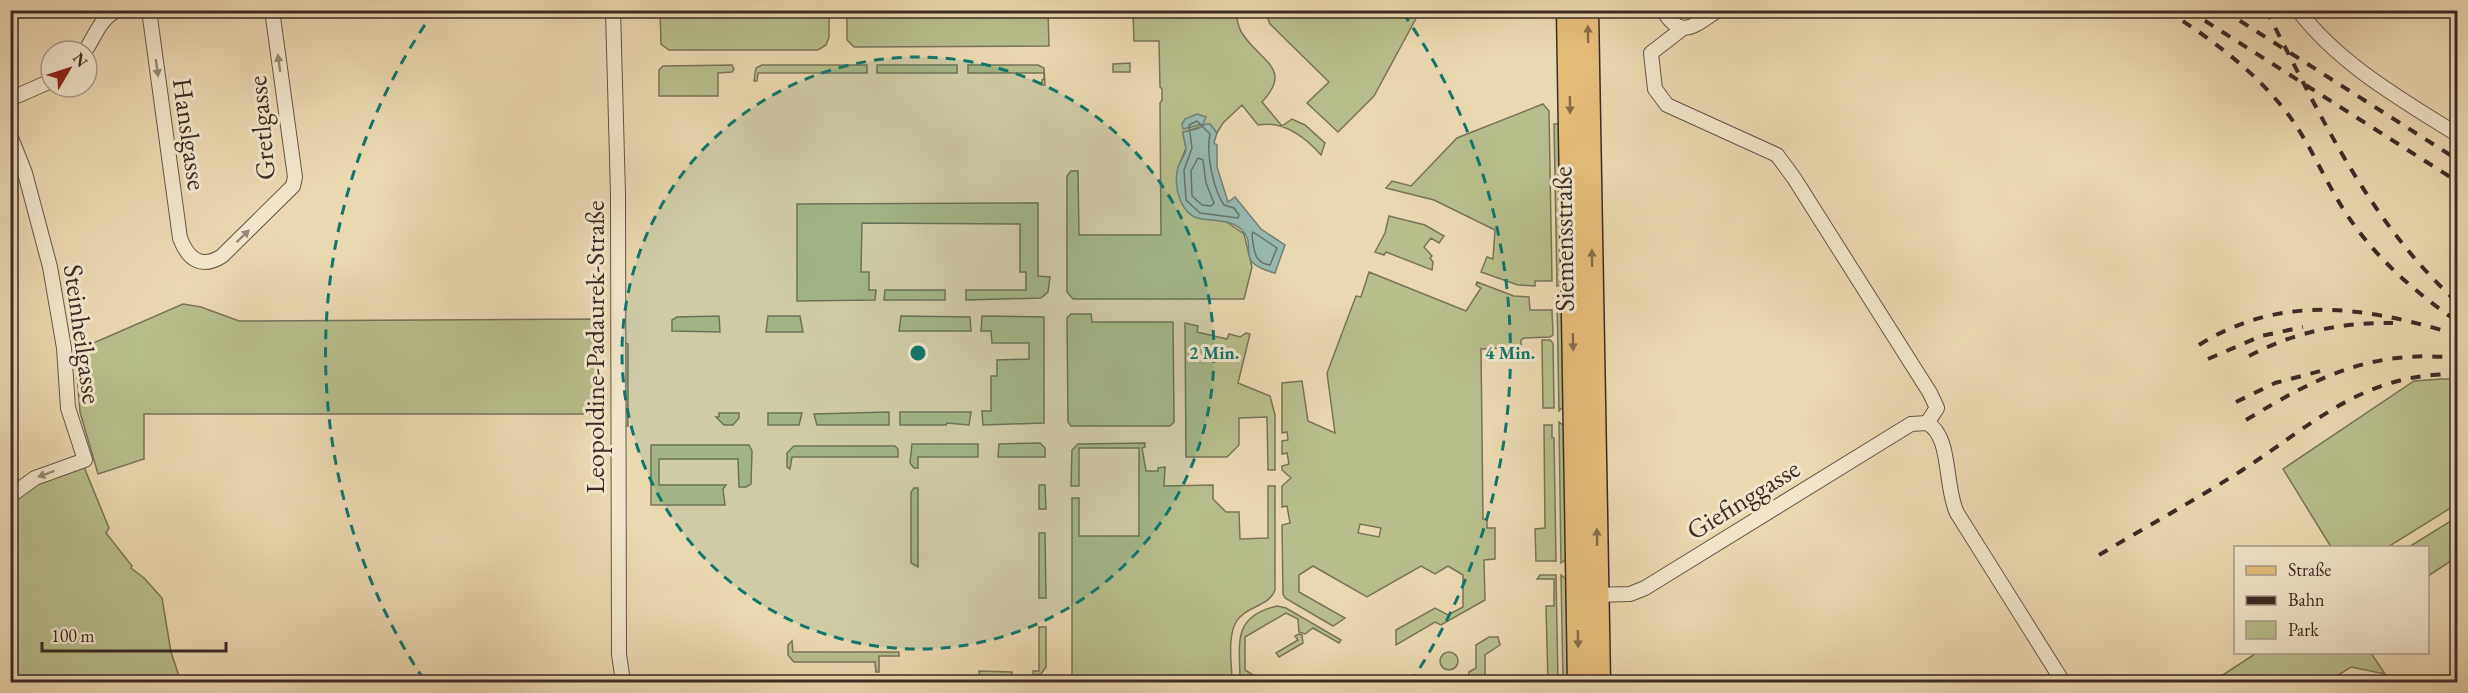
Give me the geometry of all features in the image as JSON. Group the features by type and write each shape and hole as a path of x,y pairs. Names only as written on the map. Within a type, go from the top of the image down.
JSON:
{"main road":[{"name":"Siemensstraße","path":"1569,10 1587,595 1599,682"},
{"name":"Siemensstraße","path":"1579,682 1587,595 1587,10"}],"street":[{"path":"91,39 98,26 117,10"},
{"name":"Hanslgasse","path":"149,10 180,238 184,250 195,260"},
{"name":"Gretlgasse","path":"195,260 213,261 222,256 293,186 295,177 272,10"},
{"name":"Leopoldine-Padaurek-Straße","path":"613,10 618,195 620,654 623,682"},
{"path":"1663,10 1669,20 1682,29"},
{"path":"1718,10 1691,28 1682,29 1651,52 1655,89 1667,105 1777,155 1806,197 1930,393 1937,408 1927,423 1936,429 1942,438 1948,489 1960,520 2063,682"},
{"path":"2298,10 2319,35 2355,68 2457,135"},
{"path":"10,99 39,86"},
{"name":"Steinheilgasse","path":"10,135 26,173 50,267 64,348 68,408 84,460 35,478 10,496"},
{"name":"Giefinggasse","path":"1587,595 1629,594 1645,588 1911,424 1927,423"}],"green space":[{"path":"1265,10 1420,11 1374,96 1338,132 1307,103 1329,82 1270,24"},
{"path":"660,11 829,11 829,37 826,45 818,50 669,50 661,44"},
{"path":"847,11 1048,11 1049,46 854,47 847,40"},
{"path":"1133,11 1235,11 1242,33 1270,65 1274,73 1275,81 1262,102 1282,126 1292,119 1305,125 1325,143 1321,155 1293,131 1277,125 1258,125 1242,105 1223,123 1217,133 1210,124 1183,132 1186,148 1178,168 1228,223 1244,234 1252,267 1244,299 1073,299 1067,292 1067,176 1071,171 1078,171 1079,235 1161,235 1160,103 1162,89 1160,87 1159,41 1134,41"},
{"path":"1130,63 1130,72 1113,72 1113,64"},
{"path":"732,65 734,69 732,72 718,73 718,96 659,96 659,70 663,66"},
{"path":"762,65 867,65 867,73 758,73 757,81 754,81 756,68"},
{"path":"877,65 957,65 957,73 877,73"},
{"path":"968,65 1038,65 1044,68 1045,85 1042,85 1044,73 968,73"},
{"path":"1543,104 1549,111 1552,281 1535,281 1535,286 1518,285 1481,272 1487,257 1493,259 1495,230 1434,200 1386,188 1392,181 1411,186 1457,138"},
{"path":"1554,124 1562,124 1562,285 1557,286"},
{"path":"1038,203 1038,276 1050,277 1048,292 1041,298 966,300 966,290 1026,290 1026,272 1020,272 1020,224 862,223 861,272 869,272 869,290 876,290 875,300 797,301 797,204"},
{"path":"1389,216 1425,225 1444,236 1439,243 1431,238 1424,247 1432,256 1430,258 1433,262 1432,270 1386,252 1384,255 1375,252 1385,233"},
{"path":"1369,272 1466,311 1481,288 1476,285 1477,282 1514,296 1529,297 1530,310 1552,310 1553,335 1550,337 1524,338 1521,340 1521,347 1481,349 1483,519 1487,519 1487,528 1495,528 1495,559 1484,560 1485,600 1441,625 1435,622 1396,645 1396,630 1435,608 1448,615 1463,607 1463,575 1448,566 1435,574 1421,566 1367,597 1313,566 1299,575 1299,592 1345,618 1333,626 1285,598 1283,594 1282,525 1290,523 1287,506 1282,507 1282,486 1291,478 1282,470 1282,466 1289,464 1287,453 1282,454 1282,441 1288,440 1287,432 1282,433 1282,383 1302,381 1308,421 1335,433 1327,373 1356,296 1361,297","holes":["1360,524 1381,528 1379,537 1358,533"]},
{"path":"885,290 945,290 945,300 884,300"},
{"path":"1557,297 1562,297 1564,406 1559,411"},
{"path":"183,304 201,307 239,321 597,319 595,414 144,414 144,459 98,474 80,412 75,351"},
{"path":"1071,314 1091,314 1092,322 1173,322 1174,422 1170,426 1071,426 1068,422 1067,318"},
{"path":"719,316 720,332 672,331 672,320 677,317"},
{"path":"768,316 800,316 803,332 766,332"},
{"path":"901,316 970,317 971,331 899,331"},
{"path":"982,316 1044,317 1044,423 983,425 982,411 991,411 991,376 997,376 997,360 1029,359 1029,343 992,343 991,331 981,331"},
{"path":"1185,323 1198,326 1197,332 1227,339 1229,334 1240,337 1246,333 1250,334 1238,383 1270,396 1275,415 1275,470 1268,470 1267,417 1239,418 1239,445 1227,457 1186,457"},
{"path":"1542,340 1550,340 1553,343 1554,408 1543,408"},
{"path":"625,343 628,344 628,426 625,426"},
{"path":"2457,379 2457,504 2390,546 2330,546 2283,469 2414,381"},
{"path":"889,412 889,425 817,425 814,414"},
{"path":"900,412 971,412 969,425 947,423 946,425 900,425"},
{"path":"719,413 739,413 739,418 733,425 724,425 716,417 719,417"},
{"path":"768,413 802,413 799,425 768,425"},
{"path":"1559,422 1564,426 1566,559 1561,563"},
{"path":"1544,425 1552,425 1552,438 1554,438 1556,561 1536,561 1535,529 1545,528"},
{"path":"1040,443 1045,448 1045,457 998,457 999,444"},
{"path":"1145,443 1145,447 1142,448 1146,471 1158,471 1158,468 1165,467 1164,486 1213,485 1213,499 1226,512 1239,512 1240,539 1268,538 1268,486 1275,486 1275,590 1268,600 1240,617 1233,628 1232,682 1072,682 1072,498 1079,498 1079,536 1139,536 1139,448 1079,448 1079,486 1071,486 1072,450 1078,444"},
{"path":"912,444 978,444 978,457 918,457 918,468 914,468 910,463"},
{"path":"651,445 749,445 752,451 751,484 739,487 738,459 659,459 659,485 726,485 723,489 725,505 651,505"},
{"path":"794,446 895,446 898,449 898,457 792,457 790,469 787,467 787,453"},
{"path":"84,467 109,528 106,533 132,566 131,568 144,578 162,598 171,652 181,682 11,682 10,503 37,483"},
{"path":"1039,485 1045,485 1046,509 1039,509"},
{"path":"914,488 918,488 918,567 911,563 911,492"},
{"path":"2457,517 2457,557 2429,575 2429,546 2411,546"},
{"path":"1039,533 1045,533 1046,598 1039,598"},
{"path":"1540,575 1556,575 1558,682 1548,682 1546,606 1554,606 1554,579 1537,579"},
{"path":"1561,575 1566,579 1568,682 1563,682"},
{"path":"1277,606 1286,608 1341,640 1339,643 1313,628 1305,634 1299,632 1298,619 1286,613 1245,637 1245,670 1258,678 1259,682 1240,682 1240,644 1245,625 1262,611"},
{"path":"1039,627 1046,627 1046,667 1041,674 1033,675 1033,671 1039,671"},
{"path":"1302,635 1303,643 1279,657 1276,653 1298,640 1295,636"},
{"path":"1489,637 1498,637 1500,645 1485,655 1485,682 1469,682 1469,672 1476,668 1476,645"},
{"path":"792,641 793,652 899,652 899,656 879,656 879,672 876,672 875,662 794,662 788,655 788,645"},
{"path":"1449,652 1455,655 1458,661 1455,667 1449,670 1443,667 1440,661 1443,655"},
{"path":"2255,654 2372,654 2385,674 2351,667 2327,682 2212,682"},
{"path":"979,671 1012,672 1012,678 980,679"}],"water":[{"path":"1197,114 1206,117 1203,124 1183,129 1182,124 1185,119"},
{"path":"1210,124 1217,133 1214,143 1217,145 1217,167 1228,202 1235,197 1261,229 1285,245 1275,273 1254,264 1250,259 1247,236 1238,227 1229,223 1194,217 1183,206 1178,191 1177,175 1186,150 1183,132"}],"railway":[{"path":"2166,10 2230,55 2258,80 2284,109 2300,132 2342,207 2366,241 2409,284 2458,322"},
{"path":"2188,10 2458,182"},
{"path":"2223,10 2458,160"},
{"path":"2266,10 2327,128 2372,202 2426,271 2458,303"},
{"path":"2199,345 2229,329 2259,318 2289,312 2320,310 2350,311 2382,316 2445,331"},
{"path":"2249,356 2283,341 2319,330 2356,324 2393,323"},
{"path":"2208,359 2261,336 2303,327"},
{"path":"2246,420 2321,379 2371,362 2427,356 2458,358"},
{"path":"2236,402 2275,383 2328,369"},
{"path":"2099,555 2241,471 2342,404 2394,382 2424,376 2458,374"}]}
